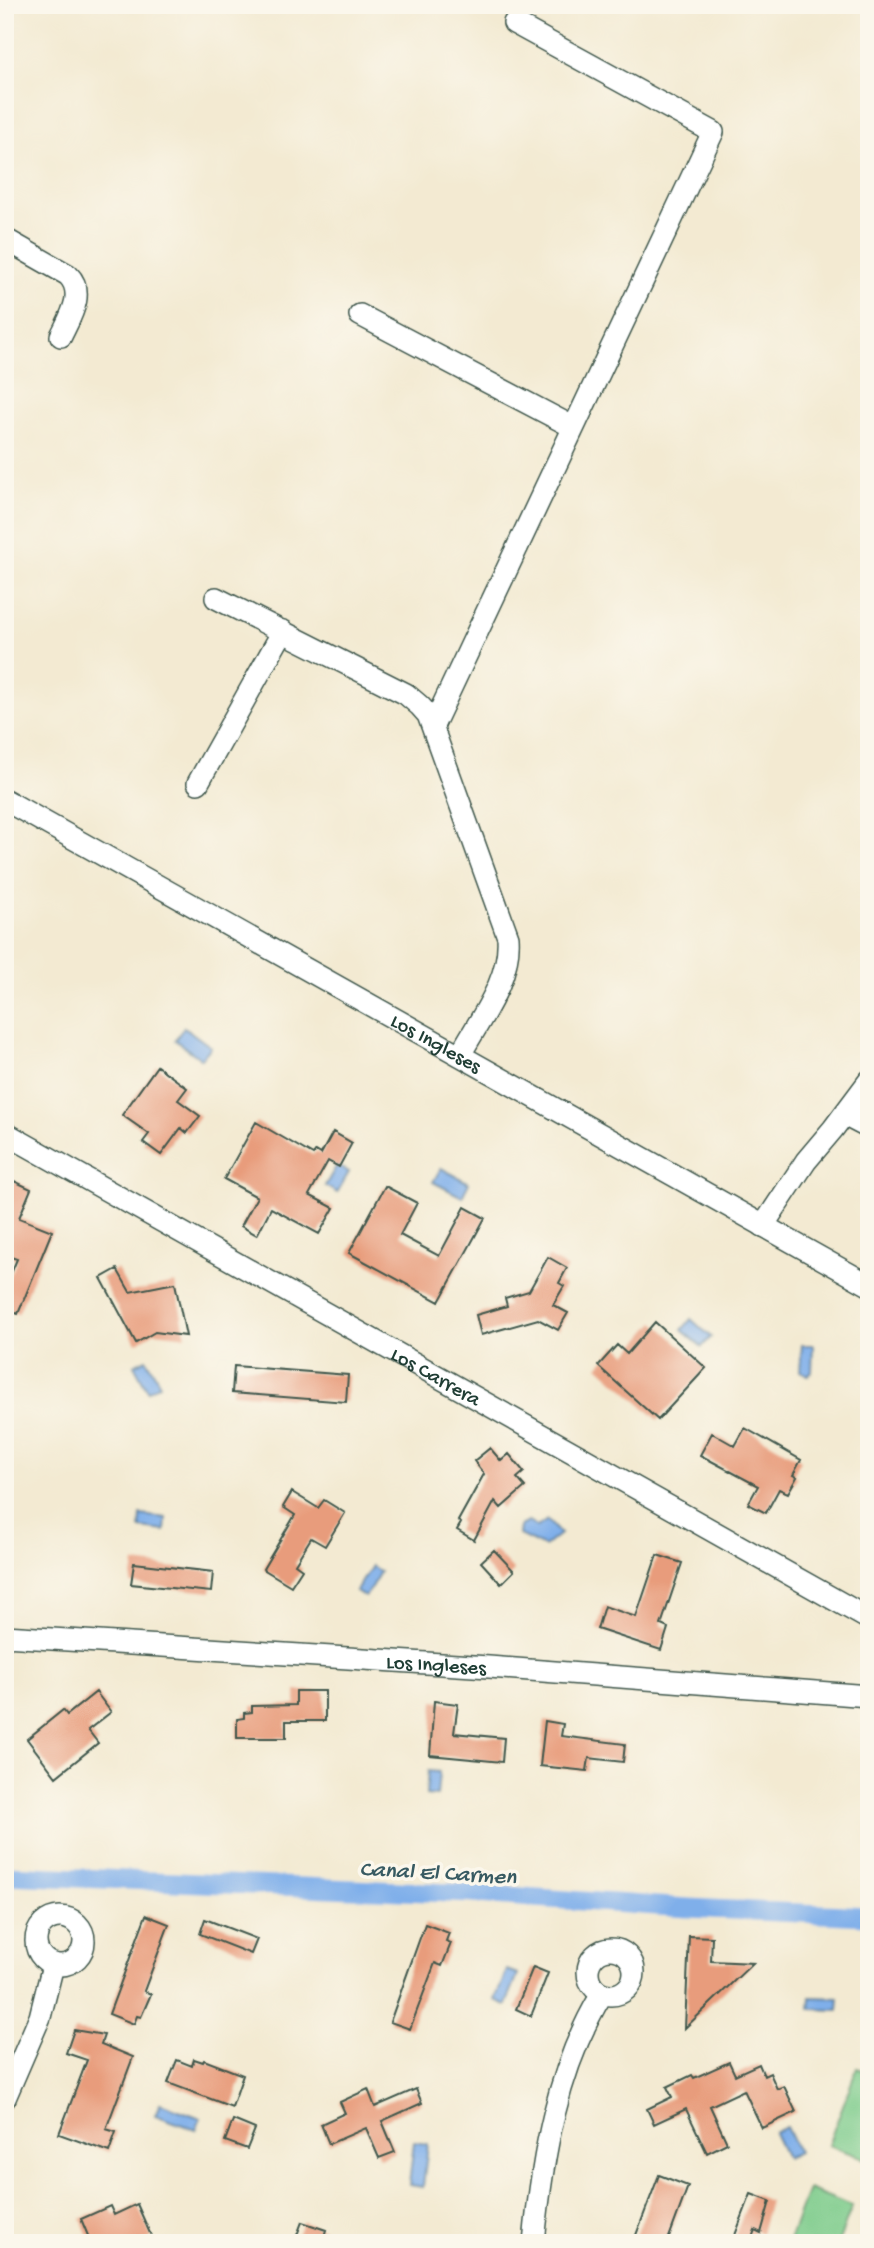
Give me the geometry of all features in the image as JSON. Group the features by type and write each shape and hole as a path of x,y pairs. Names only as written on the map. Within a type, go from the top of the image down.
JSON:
{"street":[{"path":"433,726 713,132 514,23"},
{"path":"5,239 74,281 75,304 61,336"},
{"path":"360,315 573,427"},
{"path":"216,598 406,694 421,706 433,726 508,937 508,959 501,981 460,1055"},
{"path":"198,783 283,631"},
{"name":"Los Ingleses","path":"5,800 869,1285"},
{"path":"763,1226 806,1161 869,1081"},
{"path":"844,1115 869,1128"},
{"name":"Los Carrera","path":"5,1133 869,1619"},
{"name":"Los Ingleses","path":"5,1636 489,1667 869,1696"},
{"path":"5,2098 40,2017 53,1965"},
{"path":"534,2243 543,2165 555,2108 576,2046 602,1994"}],"green space":[{"path":"857,2068 869,2072 868,2160 828,2145"},
{"path":"808,2189 852,2206 838,2243 788,2243"}],"water":[{"path":"184,1027 211,1047 201,1059 175,1040"},
{"path":"337,1165 349,1172 337,1193 325,1186"},
{"path":"441,1168 469,1183 462,1197 433,1182"},
{"path":"691,1319 711,1337 702,1347 682,1330"},
{"path":"802,1345 813,1345 812,1371 808,1375 800,1371"},
{"path":"146,1359 160,1384 148,1391 134,1365"},
{"path":"141,1515 166,1518 165,1531 140,1528"},
{"path":"547,1520 560,1534 544,1547 519,1535 520,1526 528,1522 537,1527"},
{"path":"372,1566 380,1572 365,1597 356,1591"},
{"path":"428,1771 439,1772 437,1796 426,1795"},
{"path":"507,1970 518,1974 506,2005 495,2000"},
{"path":"811,1997 839,1998 838,2010 810,2009"},
{"path":"160,2103 201,2118 196,2130 155,2115"},
{"path":"786,2127 798,2152 786,2158 774,2133"},
{"path":"414,2142 428,2144 423,2187 409,2185"}],"building":[{"path":"157,1066 187,1088 178,1100 200,1116 187,1133 181,1128 161,1155 143,1142 149,1134 122,1115"},
{"path":"256,1122 313,1155 316,1151 321,1154 333,1132 352,1143 339,1167 328,1161 309,1195 334,1208 319,1234 271,1208 257,1235 241,1226 257,1197 224,1179"},
{"path":"14,1181 31,1189 19,1218 52,1231 18,1314 5,1309 5,1288 17,1259 5,1255 5,1201"},
{"path":"385,1186 417,1203 400,1235 439,1256 465,1207 485,1218 439,1302 349,1253"},
{"path":"548,1257 567,1268 559,1283 564,1286 553,1305 568,1313 558,1330 538,1319 481,1335 476,1315 507,1306 505,1298 529,1291"},
{"path":"117,1269 130,1292 175,1283 186,1336 155,1332 136,1343 101,1278"},
{"path":"655,1322 706,1368 658,1420 598,1366 617,1345 627,1354"},
{"path":"234,1366 348,1375 346,1402 232,1393"},
{"path":"745,1428 801,1460 793,1475 797,1477 788,1493 779,1489 766,1513 748,1504 758,1486 700,1455 712,1433 735,1446"},
{"path":"490,1448 501,1461 509,1454 524,1472 517,1478 525,1487 501,1508 495,1501 474,1540 457,1530 461,1523 458,1521 484,1474 474,1461"},
{"path":"292,1492 318,1508 324,1500 345,1513 325,1546 311,1538 295,1564 302,1569 291,1586 263,1569 295,1515 283,1507"},
{"path":"494,1550 514,1571 501,1584 481,1562"},
{"path":"657,1555 682,1563 661,1625 668,1628 661,1650 597,1629 604,1606 636,1617"},
{"path":"134,1563 213,1572 211,1592 131,1584"},
{"path":"296,1691 325,1691 325,1721 286,1721 286,1738 237,1738 237,1719 244,1718 244,1713 252,1712 252,1706 296,1705"},
{"path":"96,1692 111,1712 88,1730 98,1743 56,1777 27,1739 63,1710 67,1715"},
{"path":"434,1701 458,1704 454,1733 504,1738 502,1762 430,1755"},
{"path":"545,1721 563,1724 561,1736 625,1744 623,1762 589,1758 587,1771 540,1766"},
{"path":"146,1915 169,1924 144,1991 151,1994 141,2017 137,2016 134,2024 109,2014"},
{"path":"205,1919 257,1939 251,1954 200,1934"},
{"path":"425,1924 449,1933 446,1941 451,1943 442,1966 435,1963 410,2029 390,2022"},
{"path":"689,1936 712,1937 711,1961 753,1963 685,2028"},
{"path":"533,1967 548,1973 531,2016 516,2009"},
{"path":"74,2030 104,2035 101,2044 133,2057 106,2129 116,2132 109,2152 59,2134 87,2060 66,2053"},
{"path":"194,2059 204,2060 243,2075 232,2107 168,2083 177,2060 192,2066"},
{"path":"729,2062 735,2075 759,2064 764,2076 770,2073 777,2089 784,2086 796,2112 762,2128 744,2090 710,2106 727,2143 707,2153 686,2109 654,2124 647,2109 672,2097 667,2087"},
{"path":"368,2089 375,2107 416,2089 422,2103 382,2121 395,2152 379,2158 366,2128 329,2144 321,2124 345,2113 340,2102"},
{"path":"233,2120 255,2129 247,2149 225,2141"},
{"path":"659,2175 688,2186 667,2243 633,2243"},
{"path":"751,2194 770,2201 761,2233 755,2230 750,2243 732,2243"},
{"path":"137,2204 152,2238 141,2243 91,2243 81,2219 110,2206 114,2215"},
{"path":"302,2222 326,2230 322,2243 294,2243"}],"waterway":[{"name":"Canal El Carmen","path":"5,1875 476,1894 688,1908 869,1916"}]}
